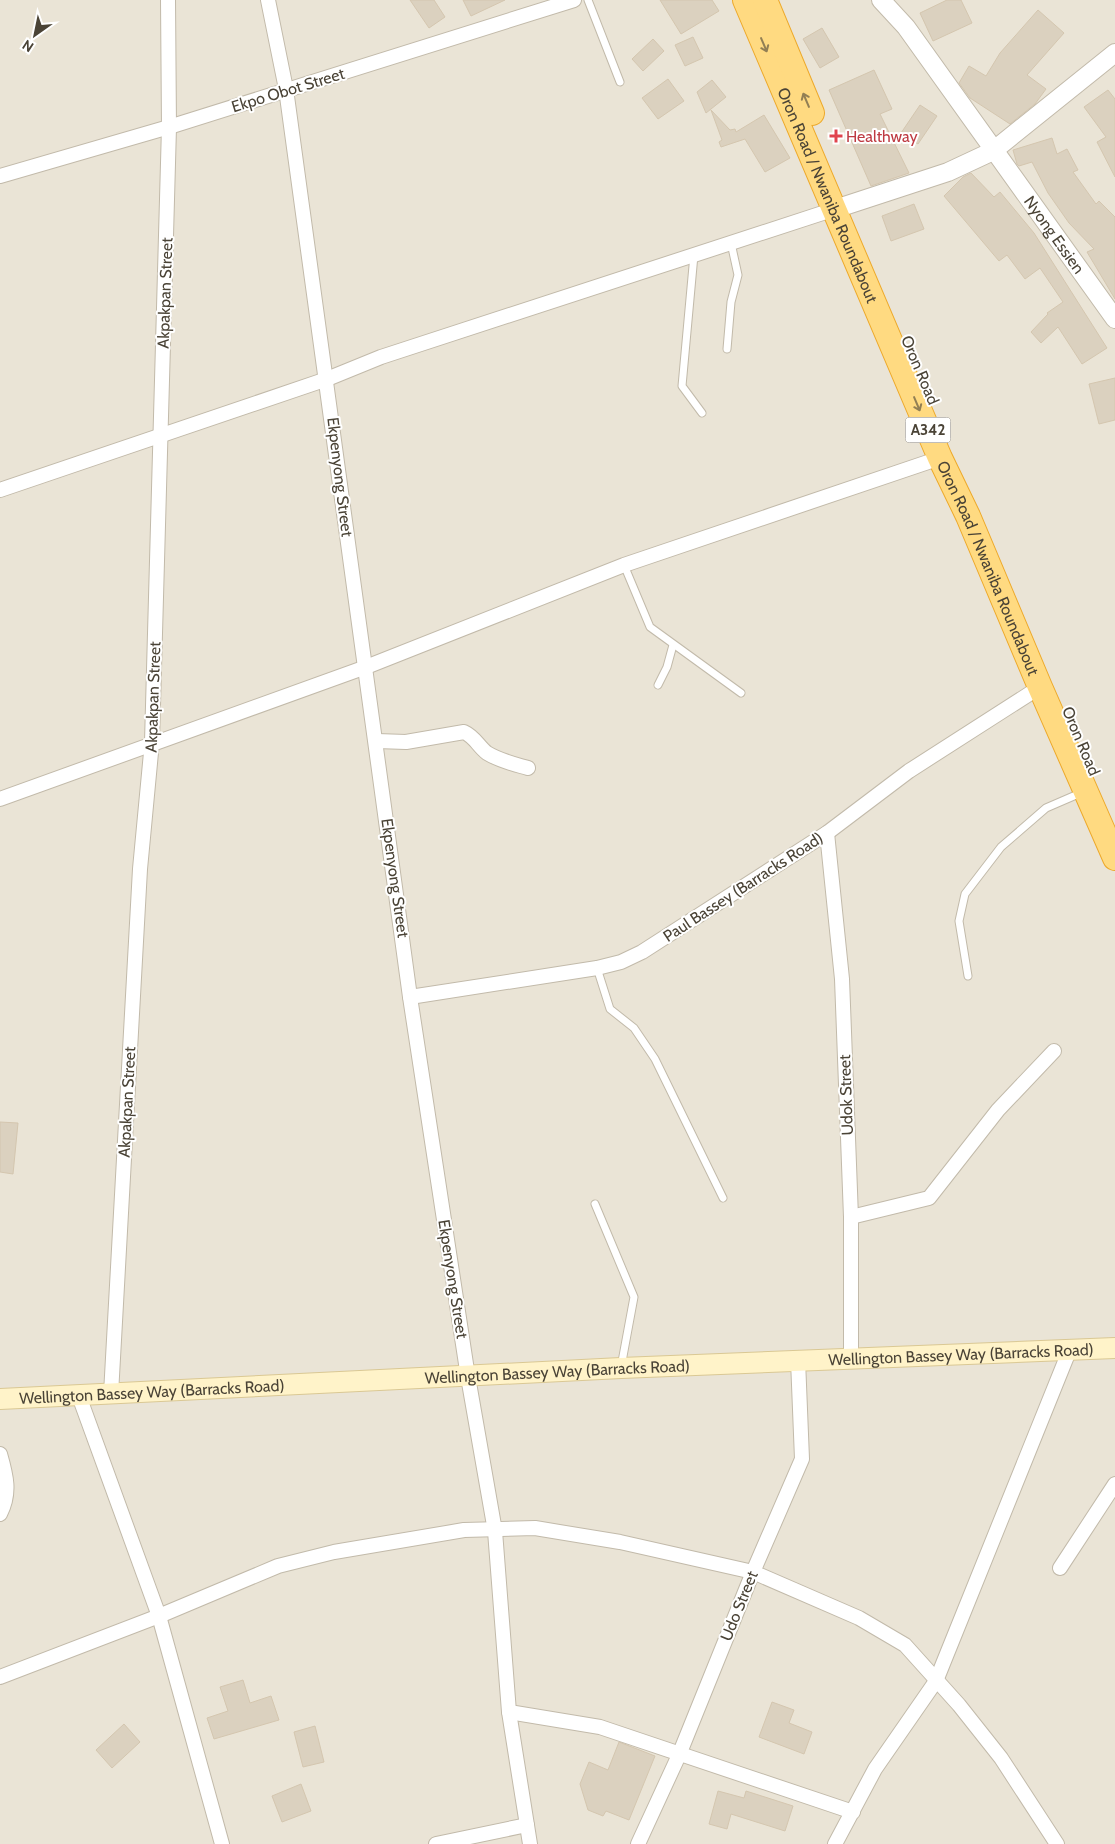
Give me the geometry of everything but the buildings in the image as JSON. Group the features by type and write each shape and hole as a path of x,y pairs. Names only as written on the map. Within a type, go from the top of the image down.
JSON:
{"highway":[{"name":"Oron Road / Nwaniba Roundabout","path":"745,0 843,207 940,458 968,516 1115,858"},
{"name":"Oron Road","path":"765,0 843,207 1115,820"}],"main road":[{"name":"Wellington Bassey Way (Barracks Road)","path":"0,1399 621,1368 1115,1348"}],"street":[{"name":"Akpakpan Street","path":"111,1394 140,878 152,742 170,127 168,0"},
{"name":"Ekpenyong Street","path":"268,0 286,89 410,997 468,1377 495,1531 509,1712 530,1844"},
{"name":"Ekpo Obot Street","path":"0,176 170,127 574,0"},
{"name":"Nyong Essien","path":"881,0 906,27 1115,319"},
{"path":"0,490 160,434 327,379 381,357 948,172 993,151 1115,53"},
{"path":"0,799 152,742 366,667 624,565 940,458"},
{"name":"Paul Bassey (Barracks Road)","path":"410,997 597,968 621,962 642,952 827,833 909,771 1040,687"},
{"path":"376,740 406,742 464,732 472,736 486,752 500,760 528,768"},
{"name":"Udok Street","path":"827,833 842,979 851,1217 851,1358"},
{"path":"851,1217 929,1198 998,1110 1054,1050"},
{"path":"835,1844 875,1769 936,1681 1070,1349"},
{"name":"Udo Street","path":"638,1844 679,1755 753,1572 802,1459 798,1360"},
{"path":"79,1396 160,1616 222,1844"},
{"path":"0,1454 7,1479 7,1501 0,1514"},
{"path":"1060,1568 1115,1484"},
{"path":"0,1677 160,1616 278,1566 325,1554 464,1530 495,1531 534,1528 554,1531 629,1544 753,1572 859,1618 905,1645 959,1705 1001,1758 1057,1844"},
{"path":"509,1712 600,1727 853,1812"},
{"path":"436,1844 527,1825"}],"lane":[{"path":"588,0 620,82"},
{"path":"727,349 731,302 738,275 731,243"},
{"path":"694,255 682,386 702,413"},
{"path":"624,565 650,627 741,693"},
{"path":"658,685 667,667 673,645"},
{"path":"968,976 958,922 965,894 1001,847 1046,808 1086,791"},
{"path":"597,968 610,1009 634,1028 655,1059 723,1198"},
{"path":"596,1204 634,1297 621,1368"}],"shaded area":[{"path":"0,0 1115,0 1115,1844 0,1844"}],"place":[{"name":"Healthway","path":"836,136"}]}
